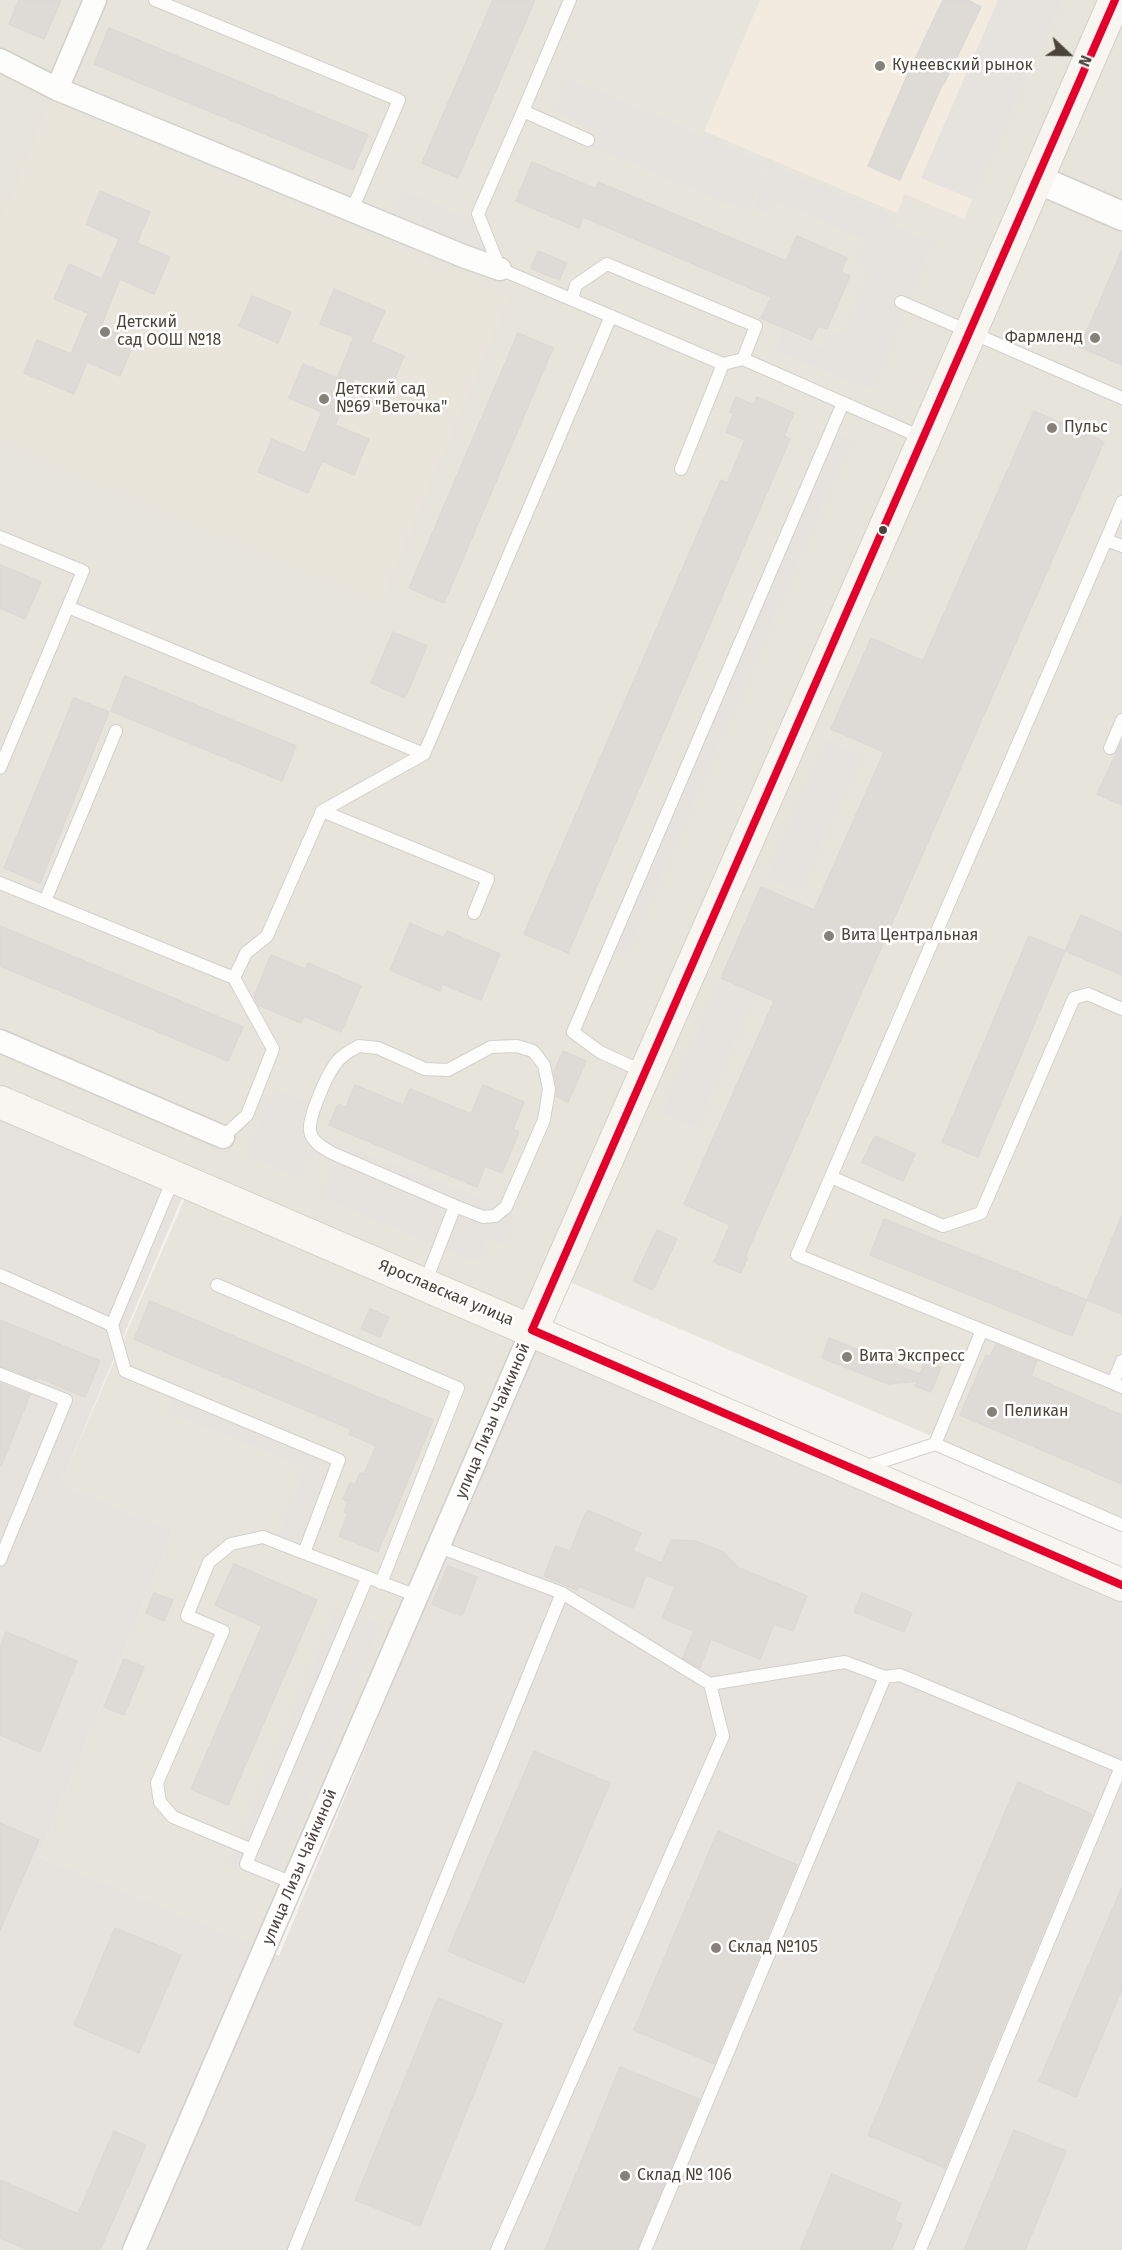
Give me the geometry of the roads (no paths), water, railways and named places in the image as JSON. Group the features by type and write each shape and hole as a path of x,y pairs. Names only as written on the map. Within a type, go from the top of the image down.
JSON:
{"main road":[{"name":"улица Лизы Чайкиной","path":"532,1330 1115,0"},
{"name":"Ярославская улица","path":"3,1107 174,1177 1122,1585"}],"street":[{"path":"57,89 95,0"},
{"path":"0,60 57,89 463,256 500,268"},
{"path":"1037,179 1122,216"},
{"path":"0,1041 223,1137"},
{"name":"улица Лизы Чайкиной","path":"134,2250 532,1330"}],"lane":[{"path":"155,0 399,100 352,210"},
{"path":"570,0 477,214 500,268 723,364 743,359 924,439"},
{"path":"523,111 588,140"},
{"path":"572,299 576,285 607,264 756,326 743,359"},
{"path":"901,302 1122,398"},
{"path":"234,978 246,953 267,936 322,811 424,754 611,316"},
{"path":"681,469 723,364"},
{"path":"645,1072 600,1052 573,1032 843,403"},
{"path":"1122,502 797,1255 1117,1385 1122,1361"},
{"path":"0,537 83,571 0,768"},
{"path":"1106,540 1122,546"},
{"path":"68,607 424,754"},
{"path":"1110,748 1122,720"},
{"path":"45,901 116,731"},
{"path":"322,811 488,879 474,913"},
{"path":"0,883 234,978 273,1049 247,1114 223,1137"},
{"path":"831,1177 943,1226 981,1213 1074,998 1088,994 1122,1009"},
{"path":"359,1046 378,1048 425,1069 448,1070 491,1047 517,1046 533,1051 544,1065 549,1089 544,1120 506,1207 495,1216 483,1217 455,1206 332,1153 317,1144 310,1132 311,1118 334,1065 345,1053 359,1046"},
{"path":"174,1177 112,1324 125,1371 339,1460 303,1553"},
{"path":"424,1284 455,1206"},
{"path":"0,1275 112,1324"},
{"path":"217,1285 458,1388 381,1583"},
{"path":"935,1444 982,1330"},
{"path":"0,1374 66,1400 0,1560"},
{"path":"855,1470 935,1444 1122,1525"},
{"path":"252,1850 173,1817 160,1802 157,1783 223,1631 187,1616 209,1562 231,1544 263,1537 417,1596"},
{"path":"438,1547 562,1593 711,1684 845,1662 885,1677 900,1675 1121,1767 920,2250"},
{"path":"293,1883 246,1864 367,1578"},
{"path":"294,2250 562,1593"},
{"path":"645,2250 885,1677"},
{"path":"497,2250 723,1736 711,1684"}],"place":[{"name":"Кунеевский рынок","path":"880,66"},
{"name":"Детский сад ООШ №18","path":"105,332"},
{"name":"Фармленд","path":"1095,338"},
{"name":"Детский сад №69 \"Веточка\"","path":"324,399"},
{"name":"Пульс","path":"1052,428"},
{"name":"Вита Центральная","path":"829,936"},
{"name":"Вита Экспресс","path":"847,1357"},
{"name":"Пеликан","path":"992,1412"},
{"name":"Склад №105","path":"716,1948"},
{"name":"Склад № 106","path":"625,2176"}]}
